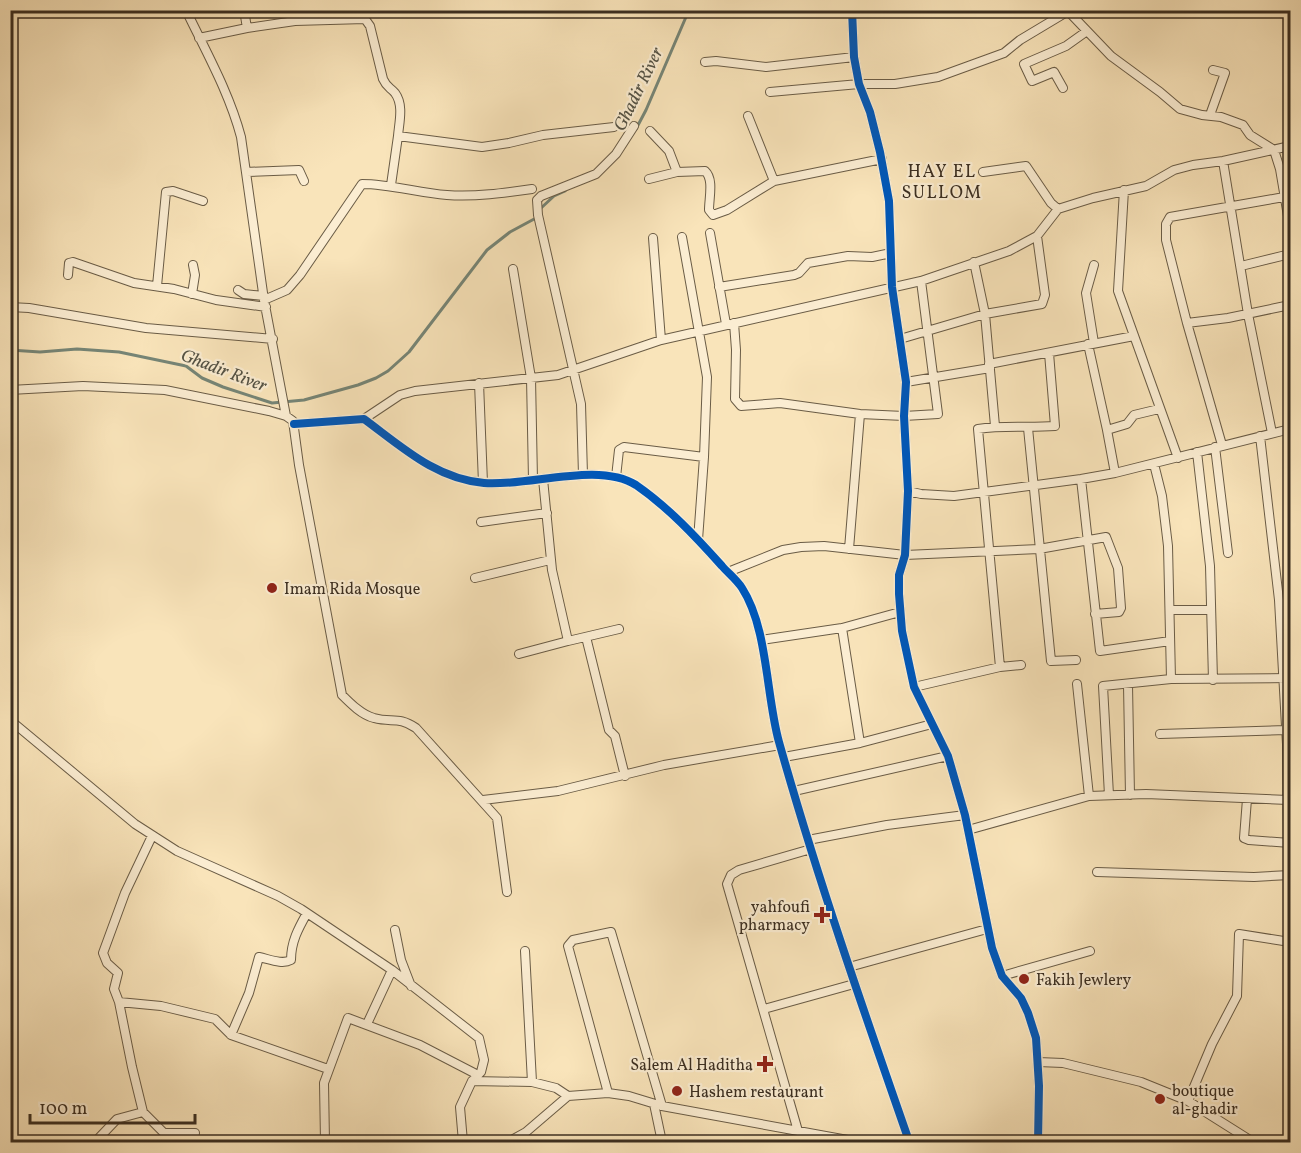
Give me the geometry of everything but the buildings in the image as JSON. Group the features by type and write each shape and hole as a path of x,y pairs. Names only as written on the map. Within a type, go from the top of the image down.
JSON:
{"street":[{"path":"186,10 236,116 241,137 265,301 286,413 294,424 299,465 342,695 355,707 373,718 405,720 416,728 483,800 496,818 507,892"},
{"path":"244,10 247,28"},
{"path":"852,10 854,57 859,84 870,112 882,159 889,201 892,287 906,382 904,417 908,491 906,555 899,575 900,612 914,687 948,756 965,815 992,948 1002,976 1020,998 1028,1013 1036,1038 1038,1143"},
{"path":"770,92 859,84 895,84 938,77 1004,53 1020,40 1068,11 1111,57 1180,109 1243,125 1250,135 1274,150 1280,169 1290,228"},
{"path":"199,38 295,21 365,19 370,26 382,79 386,88 395,93 400,109 391,185"},
{"path":"1063,88 1054,72 1032,81 1024,64 1066,46 1087,31"},
{"path":"705,62 716,61 766,67 854,57"},
{"path":"1210,115 1225,73 1213,70"},
{"path":"748,116 774,181"},
{"path":"583,475 581,404 538,215 537,200 541,196 596,174 616,154 634,126"},
{"path":"398,136 482,147 543,135 614,127"},
{"path":"650,131 669,151 677,172"},
{"path":"294,424 364,419 400,395 429,388 558,375 662,340 921,281 1009,251 1037,236 1058,209 1146,186 1174,170 1290,146"},
{"path":"649,180 677,172 705,171 710,179 709,210 713,215 727,210 774,181 882,159"},
{"path":"1223,161 1248,314 1272,433"},
{"path":"984,172 1026,166 1051,203 1058,209"},
{"path":"246,172 299,170 304,181"},
{"path":"68,275 69,263 73,262 134,283 157,285 216,300 265,301 287,290 300,275 362,183 391,185 447,195 501,193 532,189"},
{"path":"1124,190 1118,286 1159,409 1178,458"},
{"path":"157,285 166,192 173,191 203,201"},
{"path":"1228,553 1219,446 1171,262 1166,224 1170,217 1284,197"},
{"path":"710,232 719,287 736,350 735,399 738,405 780,403 860,414 904,417 938,414 921,281"},
{"path":"900,339 985,314 1042,304 1045,295 1037,236"},
{"path":"682,237 707,377 698,540"},
{"path":"652,238 662,340"},
{"path":"719,287 794,275 808,263 848,256 872,257 891,253"},
{"path":"1240,266 1290,254"},
{"path":"974,262 985,314 995,426"},
{"path":"192,294 195,275 193,265"},
{"path":"1094,265 1086,293 1091,344 1115,473"},
{"path":"513,269 531,378 533,480"},
{"path":"238,290 265,301"},
{"path":"1187,323 1290,305"},
{"path":"10,308 29,308 146,328 273,339"},
{"path":"906,382 1134,336"},
{"path":"1000,667 978,429 995,426 1028,428 1055,426 1049,353"},
{"path":"479,383 483,483"},
{"path":"10,390 83,387 165,390 286,413"},
{"path":"1107,430 1127,424 1134,415 1159,409"},
{"path":"849,549 860,414"},
{"path":"364,419 418,460 447,475 483,483 583,475 616,477 634,484 668,510 742,588 761,640 775,726 810,844 849,967 910,1142 854,1141 658,1105 629,1096 608,1093 568,1096 526,1132 508,1143"},
{"path":"1028,428 1051,661 1076,660"},
{"path":"908,491 954,496 1081,479 1154,464 1290,429"},
{"path":"1247,799 1244,838 1289,843 1286,679 1260,435"},
{"path":"616,477 620,450 624,447 704,457"},
{"path":"1197,452 1210,566 1213,680"},
{"path":"1154,464 1166,523 1171,679"},
{"path":"543,479 550,560 568,641"},
{"path":"1081,479 1100,651 1170,641"},
{"path":"481,522 547,513"},
{"path":"728,572 783,550 824,546 906,555 1039,549 1106,537 1115,557 1120,577 1121,608 1119,612 1095,614"},
{"path":"475,578 550,560"},
{"path":"1170,610 1211,610"},
{"path":"761,640 842,628 900,612"},
{"path":"842,628 860,743"},
{"path":"519,654 619,629"},
{"path":"586,637 609,730 615,736 625,776"},
{"path":"914,687 1000,667 1021,665"},
{"path":"1109,795 1103,687 1171,679 1286,679"},
{"path":"1077,684 1089,796"},
{"path":"1128,685 1130,795"},
{"path":"10,720 152,836 177,851 278,896 307,913 392,970 479,1038 484,1060 481,1072 475,1078 460,1107 463,1143"},
{"path":"784,757 860,743 932,724"},
{"path":"1160,734 1286,730"},
{"path":"483,800 558,791 664,765 780,745"},
{"path":"794,791 948,756"},
{"path":"968,830 1089,796 1146,794 1288,800"},
{"path":"798,1131 737,922 728,884 731,875 810,844 887,825 965,815"},
{"path":"152,836 125,893 103,953 108,963 118,973 114,989 119,1002 143,1112 164,1133 195,1133"},
{"path":"1097,872 1254,877 1290,875"},
{"path":"231,1035 249,993 259,957 278,962 291,960 295,934 307,913"},
{"path":"849,967 987,929"},
{"path":"394,930 401,960 411,986"},
{"path":"608,1093 568,946 573,940 611,932 658,1105 662,1143"},
{"path":"1188,1101 1212,1044 1237,996 1239,934 1290,942"},
{"path":"525,951 532,1082"},
{"path":"1002,976 1090,951"},
{"path":"367,1024 392,970"},
{"path":"764,1009 855,984"},
{"path":"119,1002 161,1006 215,1019 231,1035 328,1069"},
{"path":"326,1143 324,1083 348,1018 420,1045 475,1078 532,1082 556,1088 568,1096"},
{"path":"1038,1062 1063,1063 1141,1082 1188,1101 1253,1143"},
{"path":"95,1143 117,1119 143,1112"},
{"path":"526,1132 528,1143"}],"waterway":[{"name":"Ghadir River","path":"636,129 689,10"},
{"name":"Ghadir River","path":"540,209 554,196 565,191"},
{"name":"Ghadir River","path":"10,350 40,352 77,349 119,352 186,366 202,378 272,403 304,400 358,385 388,371 409,352 487,250 510,232 536,218"}],"cycle path":[{"path":"852,10 854,57 859,84 870,112 889,201 892,287 906,382 904,416 908,491 905,555 899,575 902,631 914,687 948,756 965,815 992,948 1002,976 1021,998 1036,1038 1039,1086 1038,1142"},
{"path":"294,424 364,419 420,460 450,475 484,483 521,482 583,475 620,478 636,485 670,513 738,582 751,604 757,622 779,742 809,843 909,1141 912,1142"}],"place":[{"name":"Imam Rida Mosque","path":"272,588"},
{"name":"yahfoufi pharmacy","path":"822,915"},
{"name":"Fakih Jewlery","path":"1024,979"},
{"name":"Salem Al Haditha","path":"765,1064"},
{"name":"Hashem restaurant","path":"677,1091"},
{"name":"boutique al-ghadir","path":"1160,1099"}],"district":[{"name":"HAY EL SULLOM","path":"942,181"}]}
